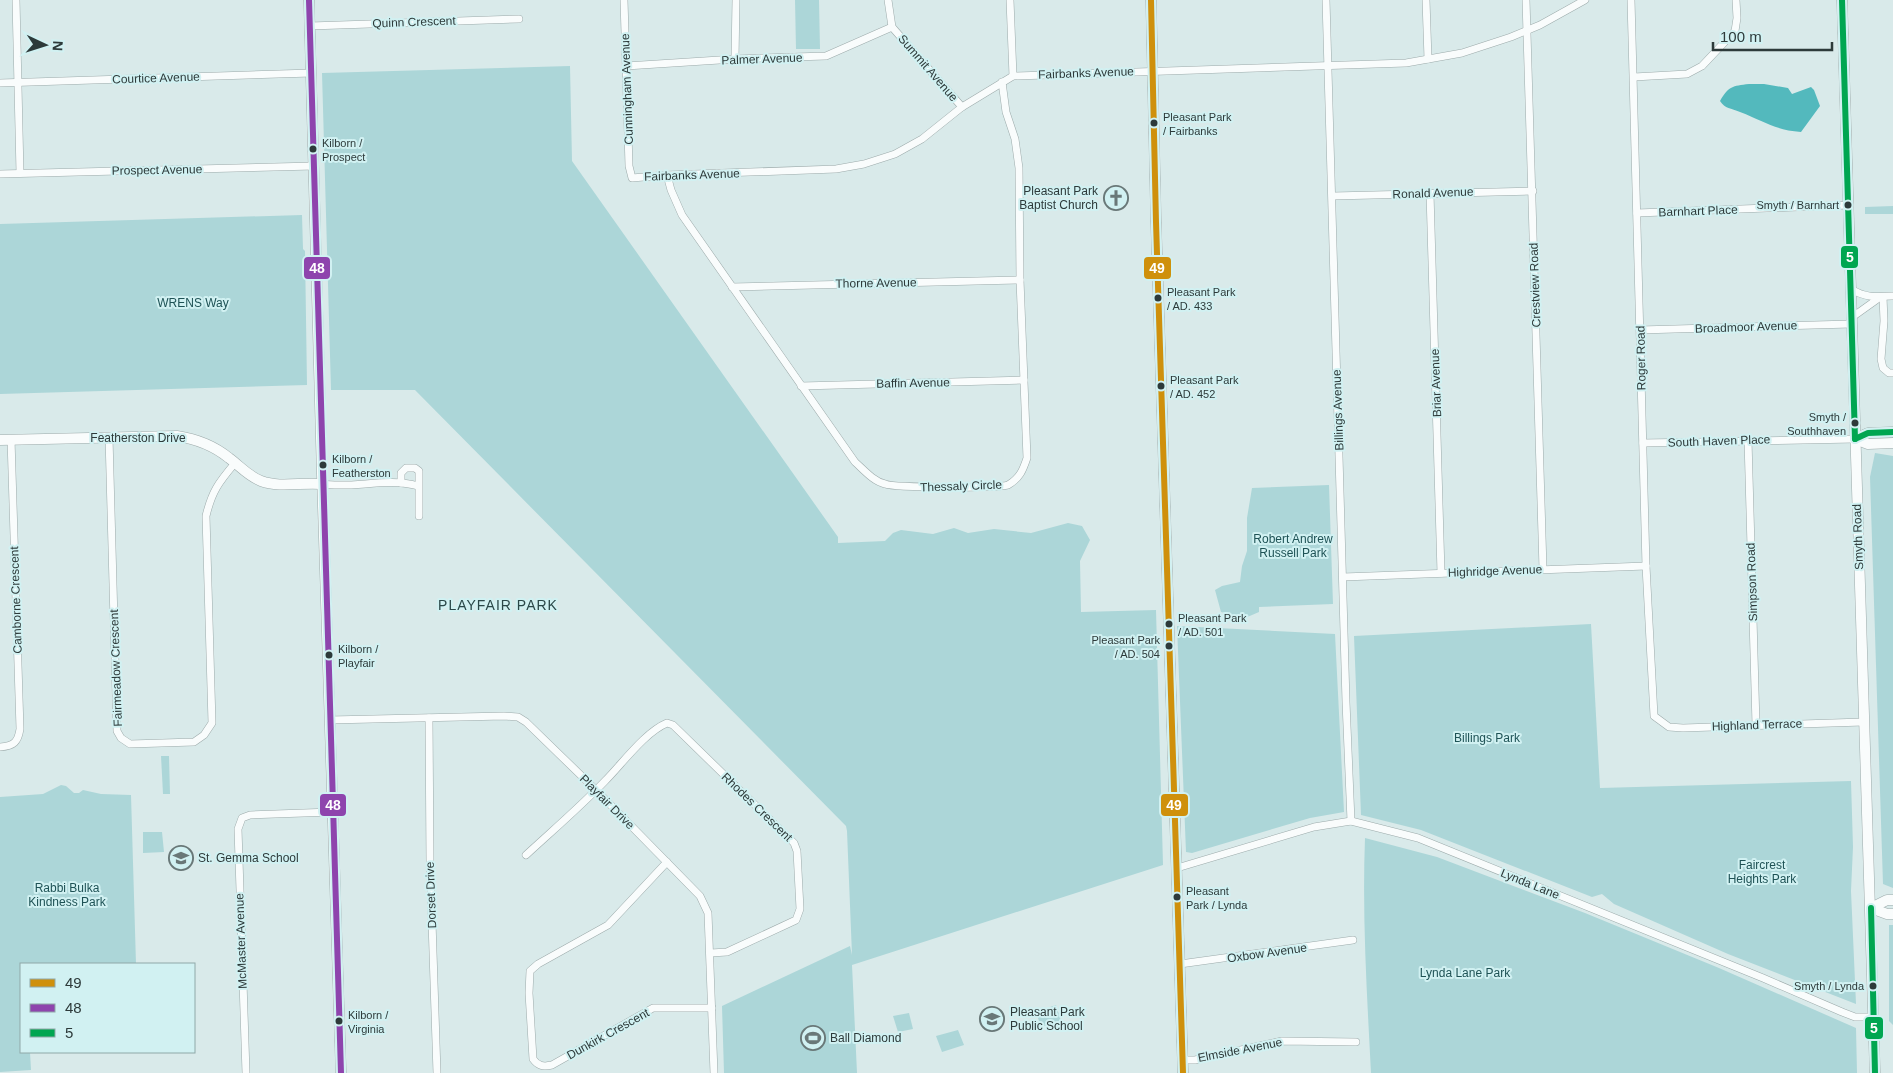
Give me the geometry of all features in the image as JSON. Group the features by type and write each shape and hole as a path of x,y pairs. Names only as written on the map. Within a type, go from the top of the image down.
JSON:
{"street":[{"path":"16,0 20,174"},
{"path":"309,0 341,1073"},
{"name":"Cunningham Avenue","path":"624,0 629,166 632,178"},
{"path":"735,59 736,0"},
{"name":"Summit Avenue","path":"888,0 892,28 962,107"},
{"path":"1010,0 1013,76"},
{"path":"1151,0 1183,1073"},
{"name":"Billings Avenue","path":"1326,0 1351,820"},
{"path":"1426,0 1428,59"},
{"name":"Crestview Road","path":"1526,0 1543,570"},
{"name":"Fairbanks Avenue","path":"632,178 668,174 836,169 864,164 895,154 922,139 962,107 1013,76 1406,63 1462,53 1540,25 1585,0"},
{"name":"Roger Road","path":"1631,0 1646,566 1654,716"},
{"path":"1634,77 1687,74 1702,66 1734,31 1737,18 1736,0"},
{"name":"Smyth Road","path":"1842,0 1875,1073"},
{"name":"Quinn Crescent","path":"310,26 519,19"},
{"name":"Palmer Avenue","path":"626,66 735,59 826,56 892,28"},
{"name":"Courtice Avenue","path":"0,83 312,73"},
{"name":"Thessaly Circle","path":"668,174 671,190 682,215 855,462 868,475 885,484 905,487 1006,486 1021,475 1027,458 1020,280 1019,168 1015,140 1006,112 1002,82"},
{"name":"Prospect Avenue","path":"0,174 314,166"},
{"name":"Ronald Avenue","path":"1333,196 1533,191"},
{"name":"Briar Avenue","path":"1430,193 1441,573"},
{"name":"Barnhart Place","path":"1637,213 1849,205"},
{"name":"Thorne Avenue","path":"732,287 1020,280"},
{"path":"1851,289 1861,295 1893,296"},
{"path":"1851,321 1881,297"},
{"path":"1881,297 1884,321 1881,359 1883,368 1889,373 1893,373"},
{"name":"Broadmoor Avenue","path":"1640,330 1851,321"},
{"name":"Baffin Avenue","path":"801,386 1024,380"},
{"path":"1855,438 1868,433 1893,432"},
{"name":"Featherston Drive","path":"0,440 177,436 196,438 212,446 249,475 262,481 284,485 322,484"},
{"name":"Fairmeadow Crescent","path":"109,437 117,731 121,738 130,744 194,742 204,735 212,723 206,516 210,498 218,483 235,463"},
{"path":"1855,438 1868,444 1893,443"},
{"name":"South Haven Place","path":"1643,443 1855,438"},
{"name":"Camborne Crescent","path":"0,747 11,746 18,739 20,728 12,439"},
{"name":"Simpson Road","path":"1748,440 1756,724"},
{"path":"401,483 403,470 409,467 419,471 419,516"},
{"path":"322,484 338,486 401,483 418,486"},
{"name":"Highridge Avenue","path":"1343,577 1646,566"},
{"name":"Highland Terrace","path":"1654,716 1669,727 1676,728 1863,722"},
{"name":"Playfair Drive","path":"330,720 518,717 526,722 700,896 708,914 714,1073"},
{"name":"Dorset Drive","path":"429,718 430,861 437,1073"},
{"name":"Rhodes Crescent","path":"596,790 632,752 661,726 667,723 673,725 794,843 797,850 800,909 796,920 727,952 710,953"},
{"path":"526,856 596,790"},
{"name":"McMaster Avenue","path":"246,1073 238,828 242,818 250,815 332,812"},
{"name":"Lynda Lane","path":"1177,868 1314,827 1351,820 1418,838 1842,1012 1855,1017 1874,1017"},
{"name":"Dunkirk Crescent","path":"667,862 608,925 538,964 530,972 529,993 533,1059 536,1064 541,1066 552,1065 653,1008 712,1008"},
{"path":"1871,908 1886,900 1893,900"},
{"path":"1871,908 1887,914 1893,914"},
{"name":"Oxbow Avenue","path":"1180,964 1353,940"},
{"name":"Elmside Avenue","path":"1183,1060 1195,1060 1282,1041 1356,1042"}],"green space":[{"path":"795,0 819,0 820,49 796,49"},
{"path":"570,66 572,161 838,537 838,543 885,541 893,533 901,530 933,534 954,528 968,533 994,529 1031,533 1068,523 1082,526 1090,540 1080,561 1081,612 1156,610 1163,865 852,965 857,1073 724,1073 722,1006 850,946 852,955 846,826 415,390 331,390 322,73"},
{"path":"1893,206 1893,214 1865,214 1865,207"},
{"name":"WRENS Way","path":"302,215 303,249 305,251 307,385 0,394 0,224"},
{"path":"1875,453 1893,456 1893,888 1883,884 1870,477"},
{"name":"Robert Andrew Russell Park","path":"1329,485 1333,604 1259,607 1259,612 1245,618 1221,612 1215,590 1222,586 1240,582 1242,566 1247,551 1247,518 1252,488"},
{"path":"1591,624 1600,788 1851,781 1853,847 1851,891 1856,1004 1728,954 1614,904 1602,894 1592,897 1421,830 1361,815 1354,636"},
{"path":"1177,626 1335,634 1344,812 1310,818 1192,853 1186,852"},
{"path":"161,756 169,756 170,794 163,794"},
{"name":"Rabbi Bulka Kindness Park","path":"61,785 66,786 74,793 79,793 83,790 101,794 131,795 136,963 20,963 20,1053 30,1053 31,1070 0,1072 0,797 43,794"},
{"path":"143,832 162,832 164,852 143,853"},
{"name":"Lynda Lane Park","path":"1365,838 1437,857 1585,913 1719,968 1856,1028 1857,1073 1371,1073 1365,926"},
{"path":"1889,925 1893,925 1893,1025 1889,1021"},
{"path":"1056,1005 1061,1021 1041,1027 1036,1012"},
{"path":"909,1013 913,1029 898,1032 893,1016"},
{"path":"958,1030 964,1045 942,1052 936,1036"}],"water":[{"path":"1749,84 1764,84 1788,88 1792,94 1811,87 1820,106 1801,132 1769,125 1726,107 1720,101 1726,92 1732,88"}],"transit line":[{"name":"48","path":"309,0 341,1073"},
{"name":"49","path":"1151,0 1156,222 1183,1073"},
{"name":"5","path":"1842,0 1855,439"},
{"name":"5","path":"1855,439 1868,433 1893,432"},
{"name":"5","path":"1871,908 1875,1073"}],"place":[{"name":"Pleasant Park / Fairbanks","path":"1154,123"},
{"name":"Kilborn / Prospect","path":"313,149"},
{"name":"Pleasant Park Baptist Church","path":"1116,198"},
{"name":"Smyth / Barnhart","path":"1848,205"},
{"name":"Pleasant Park / AD. 433","path":"1158,298"},
{"name":"Pleasant Park / AD. 452","path":"1161,386"},
{"name":"Smyth / Southhaven","path":"1855,423"},
{"name":"Kilborn / Featherston","path":"323,465"},
{"name":"Pleasant Park / AD. 501","path":"1169,624"},
{"name":"Pleasant Park / AD. 504","path":"1169,646"},
{"name":"Kilborn / Playfair","path":"329,655"},
{"name":"St. Gemma School","path":"181,858"},
{"name":"Pleasant Park / Lynda","path":"1177,897"},
{"name":"Smyth / Lynda","path":"1873,986"},
{"name":"Pleasant Park Public School","path":"992,1019"},
{"name":"Kilborn / Virginia","path":"339,1021"},
{"name":"Ball Diamond","path":"813,1038"}],"district":[{"name":"PLAYFAIR PARK","path":"498,605"}],"park label":[{"name":"Billings Park","path":"1487,738"},
{"name":"Faircrest Heights Park","path":"1762,872"}]}
